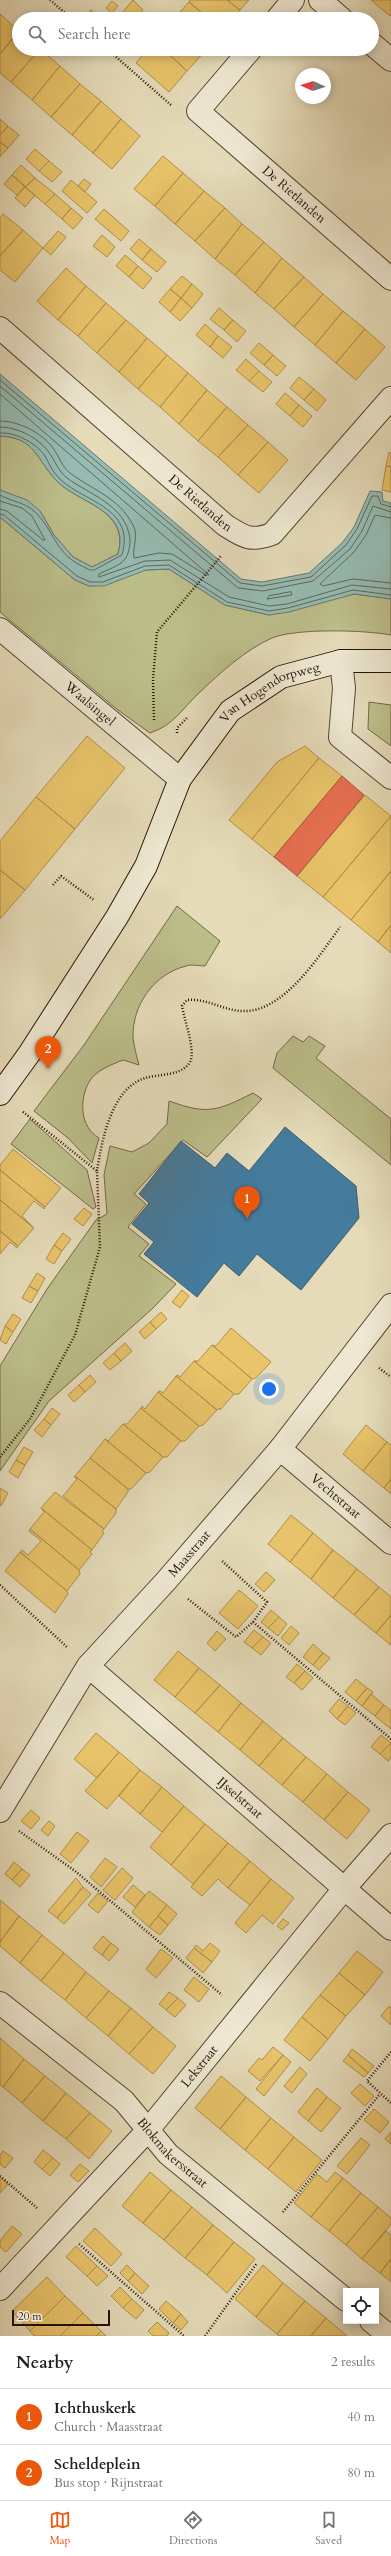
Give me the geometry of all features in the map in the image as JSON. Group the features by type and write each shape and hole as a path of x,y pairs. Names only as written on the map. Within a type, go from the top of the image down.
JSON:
{"street":[{"path":"283,12 293,0"},
{"path":"320,0 334,12"},
{"path":"379,50 391,60"},
{"path":"198,111 245,56"},
{"name":"De Rietlanden","path":"198,111 391,279"},
{"name":"De Rietlanden","path":"0,328 225,525 243,536 257,540 272,534 390,400"},
{"name":"Waalsingel","path":"0,630 180,779"},
{"path":"341,660 344,688 340,737 391,778"},
{"name":"Van Hogendorpweg","path":"0,1094 29,1054 117,917 146,866 180,779 230,711 280,677 341,660 391,661"},
{"name":"Maasstraat","path":"6,1819 88,1666 166,1581 199,1540 280,1449 391,1305"},
{"name":"Vechtstraat","path":"280,1449 391,1543"},
{"name":"IJsselstraat","path":"88,1666 343,1890 391,1930"},
{"name":"Lekstraat","path":"0,2289 148,2130 343,1890 391,1835"},
{"name":"Blokmakersstraat","path":"0,2003 124,2101 168,2154 343,2297"},
{"path":"375,2324 389,2336"}],"path":[{"path":"50,0 64,12"},
{"path":"115,56 171,105 198,111"},
{"path":"158,760 154,726 153,679 157,632 182,600 223,554"},
{"path":"53,885 61,876 117,917"},
{"path":"0,1457 30,1419 75,1335 100,1247 97,1171 102,1140 111,1114 128,1087 144,1078 182,1070 190,1062 192,1053 182,1006 188,1000 196,999 241,1011 258,1010 294,987 340,927"},
{"path":"0,1094 97,1171"},
{"path":"166,1581 236,1637 253,1622 267,1602 199,1540"},
{"path":"0,1585 88,1666"},
{"path":"253,1622 391,1739"},
{"path":"6,1819 75,1871 244,2013"},
{"path":"391,2052 367,2081 391,2103"},
{"path":"205,2336 264,2254 271,2237 380,2094"},
{"path":"0,2176 184,2336"}],"green space":[{"path":"0,436 12,437 21,440 28,445 55,479 65,488 109,517 116,526 120,539 118,554 92,567 73,557 54,535 40,511 0,490"},
{"path":"0,517 75,580 89,586 146,570 169,569 225,605 269,615 354,594 387,598 391,599 391,635 348,631 313,631 272,638 233,662 199,693 177,716 165,726 150,733 118,710 0,612"},
{"path":"369,702 391,705 391,746 368,729"},
{"path":"177,906 220,941 205,966 188,965 174,970 164,976 147,993 136,1014 134,1026 133,1041 139,1065 123,1060 100,1071 89,1082 84,1097 83,1113 88,1127 99,1138 92,1163 68,1138 34,1111 84,1045"},
{"path":"293,1036 303,1042 309,1036 325,1046 316,1058 391,1119 391,1165 273,1068 277,1053"},
{"path":"253,1093 262,1099 207,1157 183,1140 134,1194 146,1204 128,1227 149,1244 139,1256 176,1284 153,1308 49,1401 0,1471 0,1366 47,1289 96,1220 107,1214 104,1175 110,1146 132,1152 149,1143 167,1124 169,1101 194,1108 212,1109 230,1104"},
{"path":"30,1119 87,1170 96,1207 93,1209 11,1144"}],"water":[{"path":"0,374 241,579 262,582 309,573 342,543 354,527 370,491 382,492 383,501 391,503 391,599 354,594 289,612 269,615 225,605 169,569 146,570 104,586 89,586 75,580 0,517 0,490 27,500 40,511 54,535 73,557 92,567 118,554 120,539 117,526 110,517 100,509 65,488 55,479 28,445 21,440 12,437 0,436"}],"building: Homes":[{"path":"133,0 143,10 141,12 123,12"},
{"path":"190,0 227,0 240,10 238,12 201,12 189,2"},
{"path":"227,0 249,0 240,10"},
{"path":"371,0 391,0 391,15 390,16"},
{"path":"112,1 118,6 113,12 106,8"},
{"path":"189,2 201,12 180,12"},
{"path":"0,14 12,25 12,39 0,54"},
{"path":"12,39 12,56 34,56 11,82 0,73 0,54"},
{"path":"34,56 48,56 60,66 32,100 11,82"},
{"path":"142,56 171,56 187,71 169,92 136,63"},
{"path":"171,56 201,56 187,71"},
{"path":"60,66 80,84 51,117 32,100"},
{"path":"80,84 101,101 72,135 51,117"},
{"path":"101,101 121,119 93,153 72,135"},
{"path":"0,119 8,126 0,135"},
{"path":"121,119 140,136 112,169 93,153"},
{"path":"8,126 19,135 8,148 0,142 0,135"},
{"path":"0,142 8,148 0,157"},
{"path":"35,149 49,161 39,171 26,159"},
{"path":"163,156 183,173 155,206 134,189"},
{"path":"49,161 62,172 52,182 39,171"},
{"path":"21,165 35,178 25,187 12,175"},
{"path":"183,173 204,191 175,224 155,206"},
{"path":"12,175 25,186 17,195 4,184"},
{"path":"35,178 55,194 45,204 25,187"},
{"path":"84,179 91,184 85,192 78,186"},
{"path":"71,180 97,202 87,213 62,191"},
{"path":"25,187 35,195 25,207 15,198"},
{"path":"204,191 225,208 195,241 175,224"},
{"path":"55,194 71,208 62,219 45,204"},
{"path":"71,208 83,218 73,229 62,219"},
{"path":"225,208 242,224 215,259 195,241"},
{"path":"104,209 129,231 121,241 95,219"},
{"path":"3,214 23,230 0,256 0,218"},
{"path":"242,224 264,242 235,275 215,259"},
{"path":"23,230 43,248 15,282 0,270 0,256"},
{"path":"58,231 66,237 51,255 43,248"},
{"path":"102,235 115,247 107,257 93,246"},
{"path":"139,239 151,249 142,260 130,249"},
{"path":"264,242 282,258 255,293 235,275"},
{"path":"151,249 166,262 157,272 142,260"},
{"path":"125,255 138,266 129,277 116,266"},
{"path":"282,258 304,277 274,309 255,293"},
{"path":"138,266 152,278 143,289 129,277"},
{"path":"66,268 86,286 58,320 37,301"},
{"path":"182,276 192,284 181,298 170,289"},
{"path":"304,277 323,294 294,327 274,309"},
{"path":"192,284 203,294 192,308 181,298"},
{"path":"86,286 106,303 78,336 58,320"},
{"path":"170,289 181,298 170,312 159,302"},
{"path":"323,294 343,311 315,345 294,327"},
{"path":"181,298 192,308 180,321 170,312"},
{"path":"106,303 126,320 97,353 78,336"},
{"path":"219,308 233,320 224,330 210,319"},
{"path":"343,311 365,329 336,363 315,345"},
{"path":"126,320 147,338 119,372 97,353"},
{"path":"233,320 246,331 237,342 224,330"},
{"path":"205,324 218,336 210,347 196,335"},
{"path":"365,329 385,347 356,380 336,363"},
{"path":"218,336 232,347 223,358 210,347"},
{"path":"147,338 167,355 138,389 119,372"},
{"path":"259,343 273,355 264,365 250,353"},
{"path":"167,355 188,373 160,407 138,389"},
{"path":"273,355 286,366 277,376 264,365"},
{"path":"246,359 259,371 249,381 236,370"},
{"path":"259,371 272,382 263,392 249,381"},
{"path":"188,373 207,390 179,424 160,407"},
{"path":"299,377 314,389 304,400 290,388"},
{"path":"314,389 326,400 317,411 304,400"},
{"path":"207,390 227,407 198,441 179,424"},
{"path":"285,393 299,405 290,416 276,404"},
{"path":"299,405 312,416 303,427 290,416"},
{"path":"227,407 248,425 218,457 198,441"},
{"path":"248,425 268,442 238,475 218,457"},
{"path":"268,442 288,460 259,493 238,475"},
{"path":"389,452 391,453 391,467 386,466"},
{"path":"386,466 391,467 391,492 382,490"},
{"path":"87,736 125,768 75,829 36,797"},
{"path":"305,746 319,758 252,839 229,820 277,762"},
{"path":"319,758 342,776 274,857 252,839"},
{"path":"365,795 391,816 323,897 297,876"},
{"path":"36,797 75,829 25,890 0,870 0,841"},
{"path":"391,816 391,871 351,920 323,897"},
{"path":"0,870 25,890 0,919"},
{"path":"391,871 391,925 378,942 351,920"},
{"path":"391,925 391,953 378,942"},
{"path":"13,1149 61,1188 45,1207 0,1170 0,1165"},
{"path":"0,1170 45,1207 44,1209 34,1201 22,1216 34,1228 0,1200"},
{"path":"0,1200 34,1228 18,1246 0,1231"},
{"path":"84,1208 92,1214 83,1226 74,1219"},
{"path":"0,1231 18,1246 17,1248 10,1242 0,1254"},
{"path":"63,1233 71,1239 62,1251 54,1245"},
{"path":"54,1245 62,1251 54,1264 46,1259"},
{"path":"37,1273 45,1278 38,1291 29,1286"},
{"path":"29,1286 38,1291 31,1303 22,1298"},
{"path":"182,1290 189,1296 180,1308 172,1302"},
{"path":"161,1312 167,1319 156,1329 150,1322"},
{"path":"13,1314 21,1319 13,1332 5,1326"},
{"path":"150,1322 156,1329 145,1339 139,1332"},
{"path":"5,1326 13,1332 6,1344 0,1340"},
{"path":"231,1328 271,1362 256,1378 252,1379 212,1345 216,1346"},
{"path":"125,1343 132,1351 121,1361 114,1353"},
{"path":"212,1345 252,1379 239,1394 234,1394 194,1361 198,1361"},
{"path":"114,1353 121,1361 110,1370 103,1363"},
{"path":"194,1361 234,1394 220,1410 219,1408 217,1410 176,1376 178,1375 180,1377"},
{"path":"90,1375 96,1382 85,1392 79,1385"},
{"path":"176,1376 217,1410 203,1425 199,1426 158,1392 160,1391 163,1393"},
{"path":"79,1385 85,1392 74,1402 68,1395"},
{"path":"158,1392 199,1426 185,1441 181,1441 141,1408 142,1406 145,1409"},
{"path":"52,1408 60,1414 51,1425 44,1419"},
{"path":"141,1408 181,1441 167,1457 163,1457 123,1424 127,1424"},
{"path":"44,1419 51,1425 42,1437 34,1430"},
{"path":"123,1424 163,1457 150,1472 146,1473 105,1439 108,1441"},
{"path":"366,1425 387,1442 363,1471 343,1454"},
{"path":"105,1439 146,1473 131,1489 128,1489 90,1458"},
{"path":"387,1442 391,1445 391,1479 384,1488 363,1471"},
{"path":"24,1447 33,1452 25,1465 16,1460"},
{"path":"90,1458 128,1489 128,1492 116,1509 75,1476"},
{"path":"16,1460 25,1465 18,1478 9,1472"},
{"path":"75,1476 116,1509 116,1513 104,1529 63,1496 77,1479 74,1477"},
{"path":"391,1479 391,1494 384,1488"},
{"path":"0,1488 8,1493 1,1506 0,1505"},
{"path":"55,1492 104,1529 102,1532 104,1533 92,1550 41,1508"},
{"path":"41,1508 92,1550 90,1552 92,1554 79,1570 30,1529 44,1512"},
{"path":"291,1515 313,1533 290,1562 268,1544"},
{"path":"30,1529 79,1570 80,1574 67,1591 20,1552 22,1550 28,1555 41,1541 29,1531"},
{"path":"313,1533 333,1550 311,1579 290,1562"},
{"path":"333,1550 357,1569 333,1598 311,1579"},
{"path":"20,1552 67,1591 68,1594 55,1613 5,1571"},
{"path":"357,1569 379,1587 354,1615 333,1598"},
{"path":"266,1572 275,1580 264,1592 255,1584"},
{"path":"379,1587 391,1597 391,1615 376,1633 354,1615"},
{"path":"239,1590 258,1606 238,1629 219,1613"},
{"path":"271,1610 279,1617 268,1628 261,1622"},
{"path":"391,1615 391,1645 376,1633"},
{"path":"279,1617 287,1624 278,1636 268,1628"},
{"path":"291,1626 299,1633 289,1645 281,1638"},
{"path":"254,1630 263,1637 252,1648 244,1642"},
{"path":"217,1631 226,1639 215,1651 207,1643"},
{"path":"263,1637 271,1643 261,1655 252,1648"},
{"path":"313,1644 323,1653 313,1665 303,1657"},
{"path":"178,1651 199,1668 175,1697 154,1680"},
{"path":"323,1653 330,1658 319,1670 313,1665"},
{"path":"297,1664 305,1671 294,1683 286,1677"},
{"path":"199,1668 220,1685 195,1713 175,1697"},
{"path":"305,1671 313,1678 302,1690 294,1683"},
{"path":"356,1679 367,1688 356,1701 345,1692"},
{"path":"220,1685 241,1703 218,1732 195,1713"},
{"path":"367,1688 373,1692 362,1706 356,1701"},
{"path":"371,1694 384,1705 375,1716 362,1706"},
{"path":"339,1699 348,1706 337,1719 329,1711"},
{"path":"241,1703 263,1721 240,1750 218,1732"},
{"path":"384,1705 391,1711 391,1729 375,1716"},
{"path":"348,1706 356,1713 345,1725 337,1719"},
{"path":"263,1721 283,1738 259,1766 240,1750"},
{"path":"96,1733 119,1752 97,1778 74,1759"},
{"path":"381,1735 391,1743 380,1754 371,1747"},
{"path":"283,1738 306,1757 282,1785 259,1766"},
{"path":"391,1743 391,1757 388,1761 380,1754"},
{"path":"119,1752 140,1770 107,1809 85,1791"},
{"path":"306,1757 327,1774 303,1802 282,1785"},
{"path":"140,1770 162,1787 140,1814 119,1796"},
{"path":"327,1774 348,1792 324,1820 303,1802"},
{"path":"162,1787 184,1806 162,1832 140,1814"},
{"path":"348,1792 370,1810 347,1839 324,1820"},
{"path":"184,1806 205,1824 171,1865 150,1847"},
{"path":"31,1810 40,1818 31,1829 21,1821"},
{"path":"49,1821 55,1826 48,1836 41,1830"},
{"path":"205,1824 228,1843 193,1884 171,1865"},
{"path":"77,1832 89,1841 71,1863 60,1854"},
{"path":"228,1843 250,1861 228,1888 218,1879 202,1896 191,1887"},
{"path":"105,1858 117,1867 101,1887 90,1877"},
{"path":"250,1861 271,1879 250,1905 228,1888"},
{"path":"14,1862 22,1869 12,1880 5,1874"},
{"path":"122,1868 133,1878 115,1900 103,1890"},
{"path":"22,1869 30,1875 20,1887 12,1880"},
{"path":"76,1878 83,1887 57,1918 48,1911"},
{"path":"271,1879 294,1898 273,1924 262,1915 246,1933 235,1923"},
{"path":"133,1885 145,1895 135,1907 123,1897"},
{"path":"83,1887 91,1894 64,1924 57,1918"},
{"path":"149,1891 167,1905 149,1927 132,1912"},
{"path":"98,1893 108,1901 98,1913 88,1905"},
{"path":"0,1900 19,1916 0,1942"},
{"path":"167,1905 177,1914 168,1925 158,1916"},
{"path":"19,1916 42,1935 20,1963 0,1946 0,1942"},
{"path":"158,1916 168,1925 160,1935 149,1927"},
{"path":"283,1919 289,1923 282,1930 277,1926"},
{"path":"42,1935 64,1953 41,1981 20,1963"},
{"path":"103,1936 111,1943 102,1955 93,1948"},
{"path":"111,1943 119,1949 109,1961 102,1955"},
{"path":"210,1943 220,1951 212,1962 194,1948 196,1945 203,1951"},
{"path":"194,1948 212,1962 203,1973 186,1958"},
{"path":"161,1949 173,1958 156,1978 146,1969"},
{"path":"357,1951 383,1972 365,1995 339,1973"},
{"path":"64,1953 86,1972 65,2000 41,1981"},
{"path":"86,1972 109,1991 86,2018 65,2000"},
{"path":"339,1973 365,1995 346,2016 320,1995"},
{"path":"194,1977 209,1989 199,2002 184,1990"},
{"path":"109,1991 131,2008 108,2036 86,2018"},
{"path":"169,1992 178,1998 166,2010 159,2004"},
{"path":"320,1995 346,2016 328,2039 302,2017"},
{"path":"178,1998 186,2005 175,2017 166,2010"},
{"path":"389,2006 391,2008 391,2025 381,2016"},
{"path":"131,2008 153,2027 129,2054 108,2036"},
{"path":"302,2017 328,2039 310,2061 284,2040"},
{"path":"153,2027 176,2046 153,2074 129,2054"},
{"path":"0,2038 24,2059 3,2087 0,2085"},
{"path":"273,2047 283,2055 260,2081 248,2071 259,2058 262,2060"},
{"path":"352,2049 374,2066 368,2073 348,2055"},
{"path":"283,2055 291,2062 264,2096 256,2089"},
{"path":"348,2055 368,2073 364,2077 343,2061"},
{"path":"24,2059 45,2076 22,2103 3,2087"},
{"path":"300,2067 307,2074 292,2093 284,2086"},
{"path":"45,2076 66,2093 43,2121 22,2103"},
{"path":"221,2076 246,2097 220,2129 195,2108"},
{"path":"360,2084 374,2096 365,2106 351,2093"},
{"path":"317,2088 327,2097 308,2121 298,2112"},
{"path":"66,2093 90,2113 66,2139 43,2121"},
{"path":"246,2097 271,2118 245,2150 220,2129"},
{"path":"327,2097 341,2108 321,2132 308,2121"},
{"path":"374,2109 389,2122 380,2133 364,2120"},
{"path":"90,2113 112,2131 89,2159 66,2139"},
{"path":"271,2118 294,2137 268,2169 245,2150"},
{"path":"391,2132 391,2144 385,2139"},
{"path":"294,2137 322,2160 296,2192 268,2169"},
{"path":"361,2138 370,2145 347,2174 337,2166"},
{"path":"43,2150 53,2158 42,2169 34,2162"},
{"path":"3,2151 13,2158 5,2168 0,2164 0,2155"},
{"path":"53,2158 60,2164 50,2176 42,2169"},
{"path":"80,2164 89,2171 78,2182 70,2175"},
{"path":"150,2172 171,2190 143,2223 122,2206"},
{"path":"335,2172 343,2178 311,2217 294,2203 317,2174 327,2182"},
{"path":"0,2177 8,2184 0,2193"},
{"path":"343,2178 361,2193 329,2231 311,2217"},
{"path":"171,2190 192,2207 164,2240 143,2223"},
{"path":"361,2193 378,2207 346,2245 329,2231"},
{"path":"192,2207 213,2225 185,2258 164,2240"},
{"path":"378,2207 391,2218 391,2224 362,2259 346,2245"},
{"path":"213,2225 234,2242 207,2275 185,2258"},
{"path":"12,2226 22,2234 6,2252 0,2247 0,2241"},
{"path":"95,2228 122,2254 111,2266 83,2241"},
{"path":"386,2231 391,2235 391,2259 380,2273 362,2259"},
{"path":"234,2242 255,2259 227,2293 207,2275"},
{"path":"76,2246 97,2266 87,2276 66,2257"},
{"path":"391,2259 391,2282 380,2273"},
{"path":"127,2265 135,2273 128,2281 120,2273"},
{"path":"263,2265 283,2283 256,2317 235,2299"},
{"path":"97,2266 108,2276 97,2286 87,2276"},
{"path":"135,2273 149,2286 142,2294 128,2281"},
{"path":"47,2277 65,2296 30,2331 12,2311"},
{"path":"283,2283 305,2301 277,2334 256,2317"},
{"path":"120,2287 132,2299 123,2308 111,2296"},
{"path":"65,2296 83,2313 60,2336 34,2336 30,2331"},
{"path":"132,2299 144,2310 136,2319 123,2308"},
{"path":"166,2301 181,2314 173,2323 159,2309"},
{"path":"305,2301 326,2318 311,2336 279,2336 277,2334"},
{"path":"83,2313 101,2331 96,2336 60,2336"},
{"path":"181,2314 188,2322 181,2330 173,2323"},
{"path":"326,2318 347,2336 311,2336"},
{"path":"157,2322 169,2333 167,2336 153,2336 148,2331"},
{"path":"101,2331 106,2336 96,2336"}],"building: Shops":[{"path":"342,776 364,795 297,876 274,857"}],"building: Public":[{"path":"285,1127 356,1186 359,1218 301,1290 257,1254 239,1276 224,1263 197,1297 144,1254 154,1242 132,1224 149,1203 139,1194 181,1141 215,1168 227,1153 249,1171"}],"place":[{"name":"Scheldeplein","path":"48,1069"},
{"name":"Ichthuskerk","path":"247,1219"}]}
